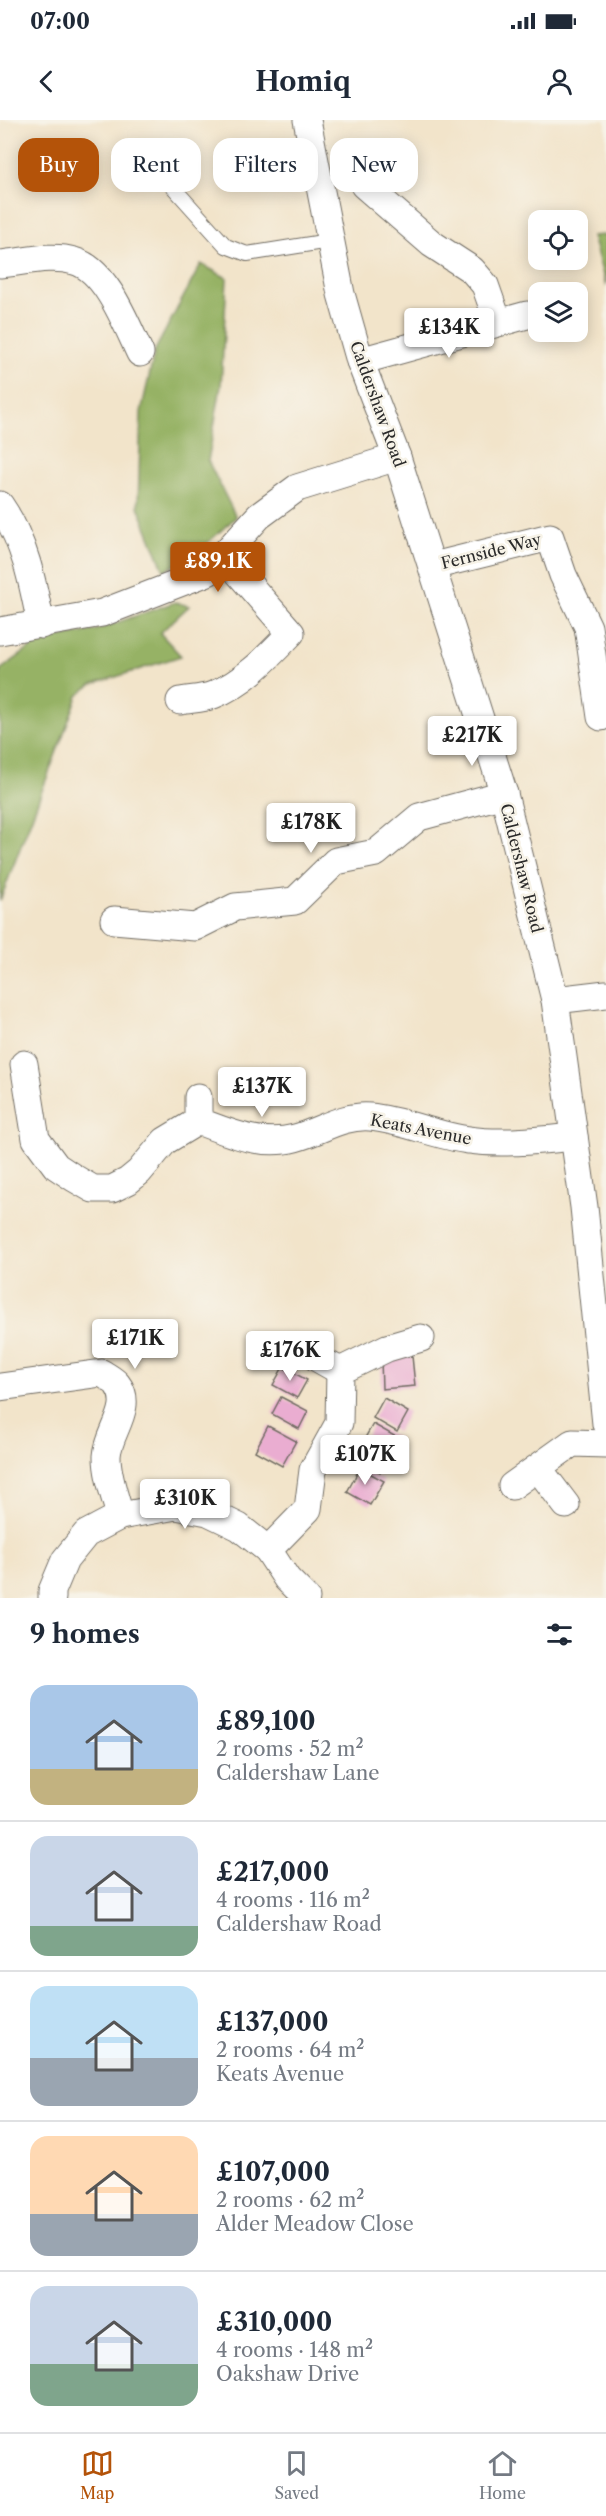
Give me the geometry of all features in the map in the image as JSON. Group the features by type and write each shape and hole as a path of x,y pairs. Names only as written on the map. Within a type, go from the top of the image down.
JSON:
{"street":[{"name":"Caldershaw Road","path":"307,120 341,294 360,361 397,457 433,566 504,794 555,1000 574,1137 606,1424"},
{"path":"368,192 382,214 472,270 485,285 498,322"},
{"path":"0,264 51,258 75,261 96,272 135,319 140,353"},
{"path":"360,361 527,315"},
{"path":"0,631 102,613 208,572 259,516 297,488 397,457"},
{"path":"0,505 30,569 41,625"},
{"name":"Fernside Way","path":"433,566 548,528 563,575 588,627 597,722"},
{"path":"180,701 212,695 237,682 260,664 299,641 223,555"},
{"path":"114,920 195,927 234,907 294,901 336,861 376,853 419,817 504,794"},
{"path":"555,1000 606,994"},
{"name":"Keats Avenue","path":"24,1064 36,1139 56,1166 93,1189 112,1190 128,1181 198,1109 236,1136 269,1142 296,1137 346,1118 370,1117 469,1140 524,1142 574,1137"},
{"path":"268,1550 308,1509 313,1470 339,1423 328,1364 421,1338"},
{"path":"0,1387 102,1373 125,1377 120,1419 107,1454 109,1474 120,1516"},
{"path":"512,1486 572,1443 606,1444"},
{"path":"538,1468 566,1505"},
{"path":"52,1598 52,1591 65,1560 86,1534 120,1516 176,1506 208,1512 238,1527 268,1550 287,1579 306,1598"}],"lane":[{"path":"178,192 226,246 247,254 329,241"}],"green space":[{"path":"605,235 606,237 606,286 592,236"},
{"path":"201,264 227,278 221,386 208,461 236,517 193,556 164,571 138,506 141,412 155,350"},
{"path":"175,602 189,606 160,633 181,656 91,685 78,696 0,901 0,670 40,641 96,630"}],"building":[{"path":"412,1356 415,1386 382,1389 381,1359"},
{"path":"283,1367 307,1380 297,1398 273,1385"},
{"path":"281,1397 308,1411 299,1429 272,1414"},
{"path":"384,1398 408,1412 397,1432 373,1418"},
{"path":"373,1424 398,1438 380,1472 362,1462 373,1443 365,1438"},
{"path":"268,1426 296,1441 282,1466 255,1451"},
{"path":"360,1468 384,1481 370,1505 347,1492"}]}
